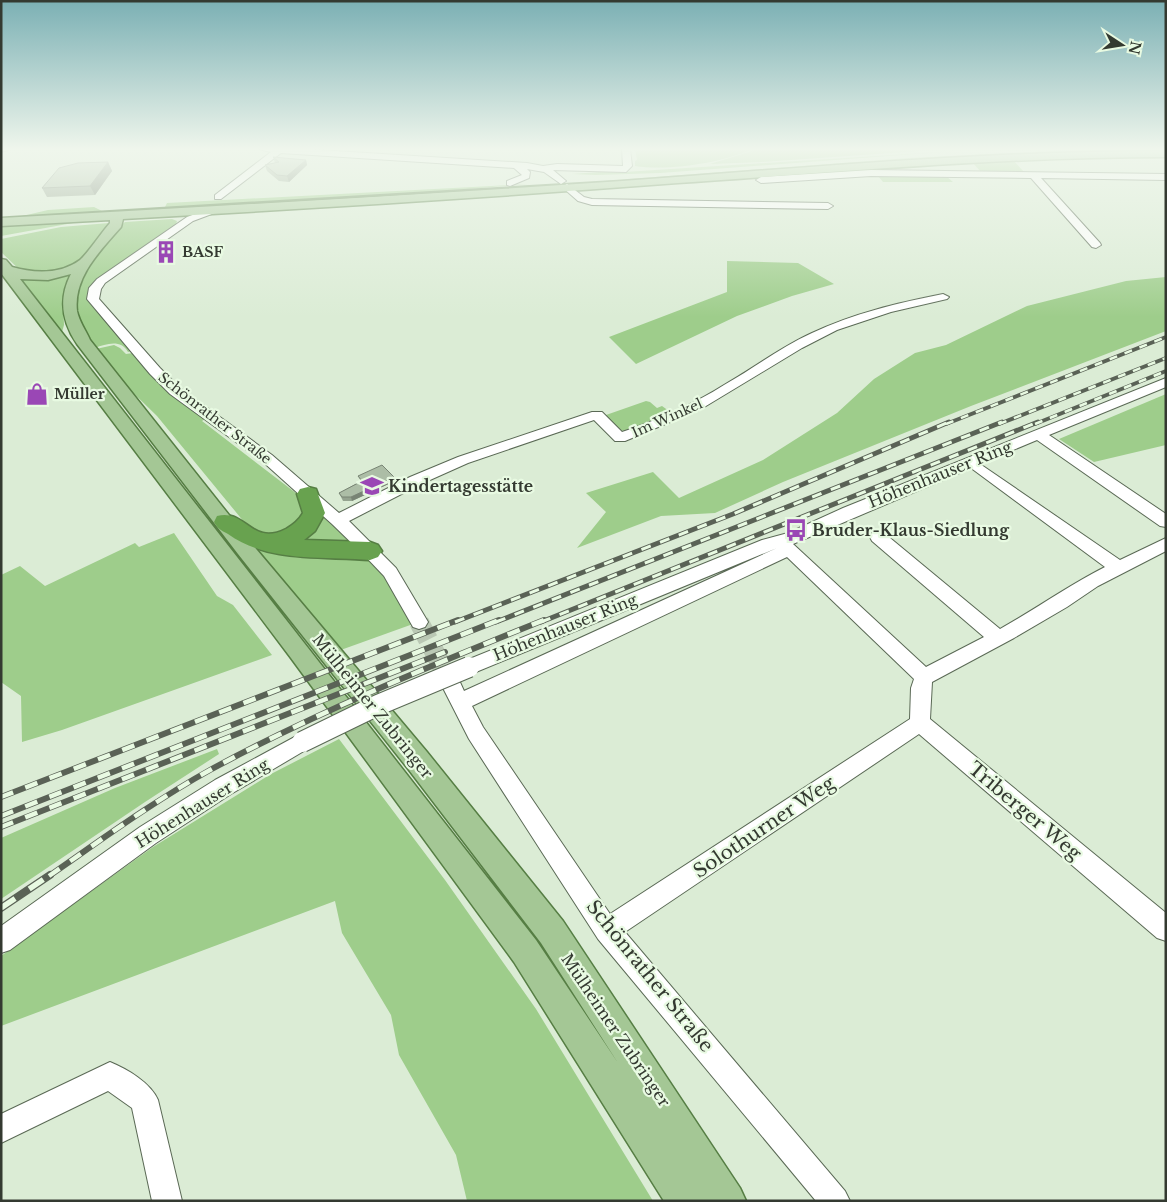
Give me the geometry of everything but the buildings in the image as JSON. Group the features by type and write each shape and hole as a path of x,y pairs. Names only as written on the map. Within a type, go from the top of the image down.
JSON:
{"highway":[{"path":"272,544 296,535 309,524 314,513 308,494"},
{"path":"225,522 257,541 291,549 319,550 344,548 370,550"}],"main road":[{"path":"103,205 110,208 117,216"},
{"path":"1,221 170,213 280,205"},
{"path":"1,221 27,212 56,206"},
{"name":"Mülheimer Zubringer","path":"117,216 116,224 86,262 75,283 70,305 71,314 83,341 245,549 418,762 552,932 727,1201"},
{"path":"5,267 24,276 41,277 64,272 86,262"},
{"name":"Mülheimer Zubringer","path":"5,267 299,651 525,952 686,1201"}],"street":[{"path":"775,205 828,206"},
{"path":"1060,205 1096,244"},
{"name":"Schönrather Straße","path":"214,210 182,224 101,282 95,288 93,299 155,371 175,391 267,458 370,550 390,572 419,622"},
{"path":"170,213 182,218 182,224"},
{"name":"Im Winkel","path":"338,520 400,488 462,460 597,415 620,438 647,429 720,394 799,344 824,332 878,312 942,298"},
{"name":"Höhenhauser Ring","path":"456,694 784,546 849,512 1166,382"},
{"path":"1037,434 1166,522"},
{"path":"978,468 1119,568"},
{"path":"878,537 997,637"},
{"name":"Höhenhauser Ring","path":"1,941 148,835 223,787 302,742 378,705 768,544 784,546"},
{"path":"920,723 921,688 924,677 997,637 1008,633 1061,602 1092,581 1166,544"},
{"path":"784,546 924,677"},
{"name":"Schönrather Straße","path":"456,694 476,732 608,930 835,1201"},
{"name":"Triberger Weg","path":"920,723 1166,929"},
{"name":"Solothurner Weg","path":"608,930 920,723"},
{"path":"1,1129 110,1076 144,1100 167,1201"}],"green space":[{"path":"166,205 253,205 163,211"},
{"path":"94,207 106,213 14,218 48,210"},
{"path":"172,219 177,221 176,224 116,267 89,290 88,298 131,351 128,352 121,345 117,344 108,344 95,348 81,323 78,312 79,290 83,279 110,238 125,222"},
{"path":"84,221 1,236 1,225"},
{"path":"109,223 80,260 61,272 22,272 1,252 1,239 61,227"},
{"path":"727,261 798,263 834,284 792,296 737,316 636,364 609,337 727,292"},
{"path":"73,271 63,300 64,325 62,332 21,279"},
{"path":"1166,277 1166,331 971,406 783,482 715,513 661,516 577,548 606,512 586,493 653,472 679,498 763,460 837,413 874,379 915,353 946,345 1027,306 1126,281"},
{"path":"114,345 126,354 133,353 205,419 202,421 305,500 304,523 268,537 249,528 157,416 118,378 96,349"},
{"path":"1166,394 1166,445 1094,462 1059,439"},
{"path":"646,401 657,408 662,406 673,414 629,432 620,430 606,417 606,415"},
{"path":"321,514 350,542 288,542"},
{"path":"174,533 217,596 233,605 272,655 62,730 22,742 21,696 1,682 1,575 20,566 45,586 135,543 139,547"},
{"path":"258,547 366,557 392,588 413,624 338,651 257,550"},
{"path":"339,739 445,880 536,1009 653,1201 467,1201 456,1155 399,1055 391,1015 342,933 335,901 1,1026 1,956 153,847 271,774"},
{"path":"217,749 219,754 1,899 1,838 115,788"}],"tunnel":[{"path":"419,622 452,686"}],"railway":[{"path":"946,424 1166,337"},
{"path":"999,424 1166,358"},
{"path":"1035,424 1166,371"},
{"path":"455,622 733,514 949,422"},
{"path":"496,622 1002,422"},
{"path":"541,622 1038,422"},
{"path":"1,797 458,620"},
{"path":"1,816 499,620"},
{"path":"49,876 169,795 250,749 374,690 544,620"},
{"path":"1,827 445,652"},
{"path":"1,908 50,875"}],"place":[{"name":"BASF","path":"166,252"},
{"name":"Müller","path":"37,394"},
{"name":"Kindertagesstätte","path":"372,486"},
{"name":"Bruder-Klaus-Siedlung","path":"796,530"}]}
